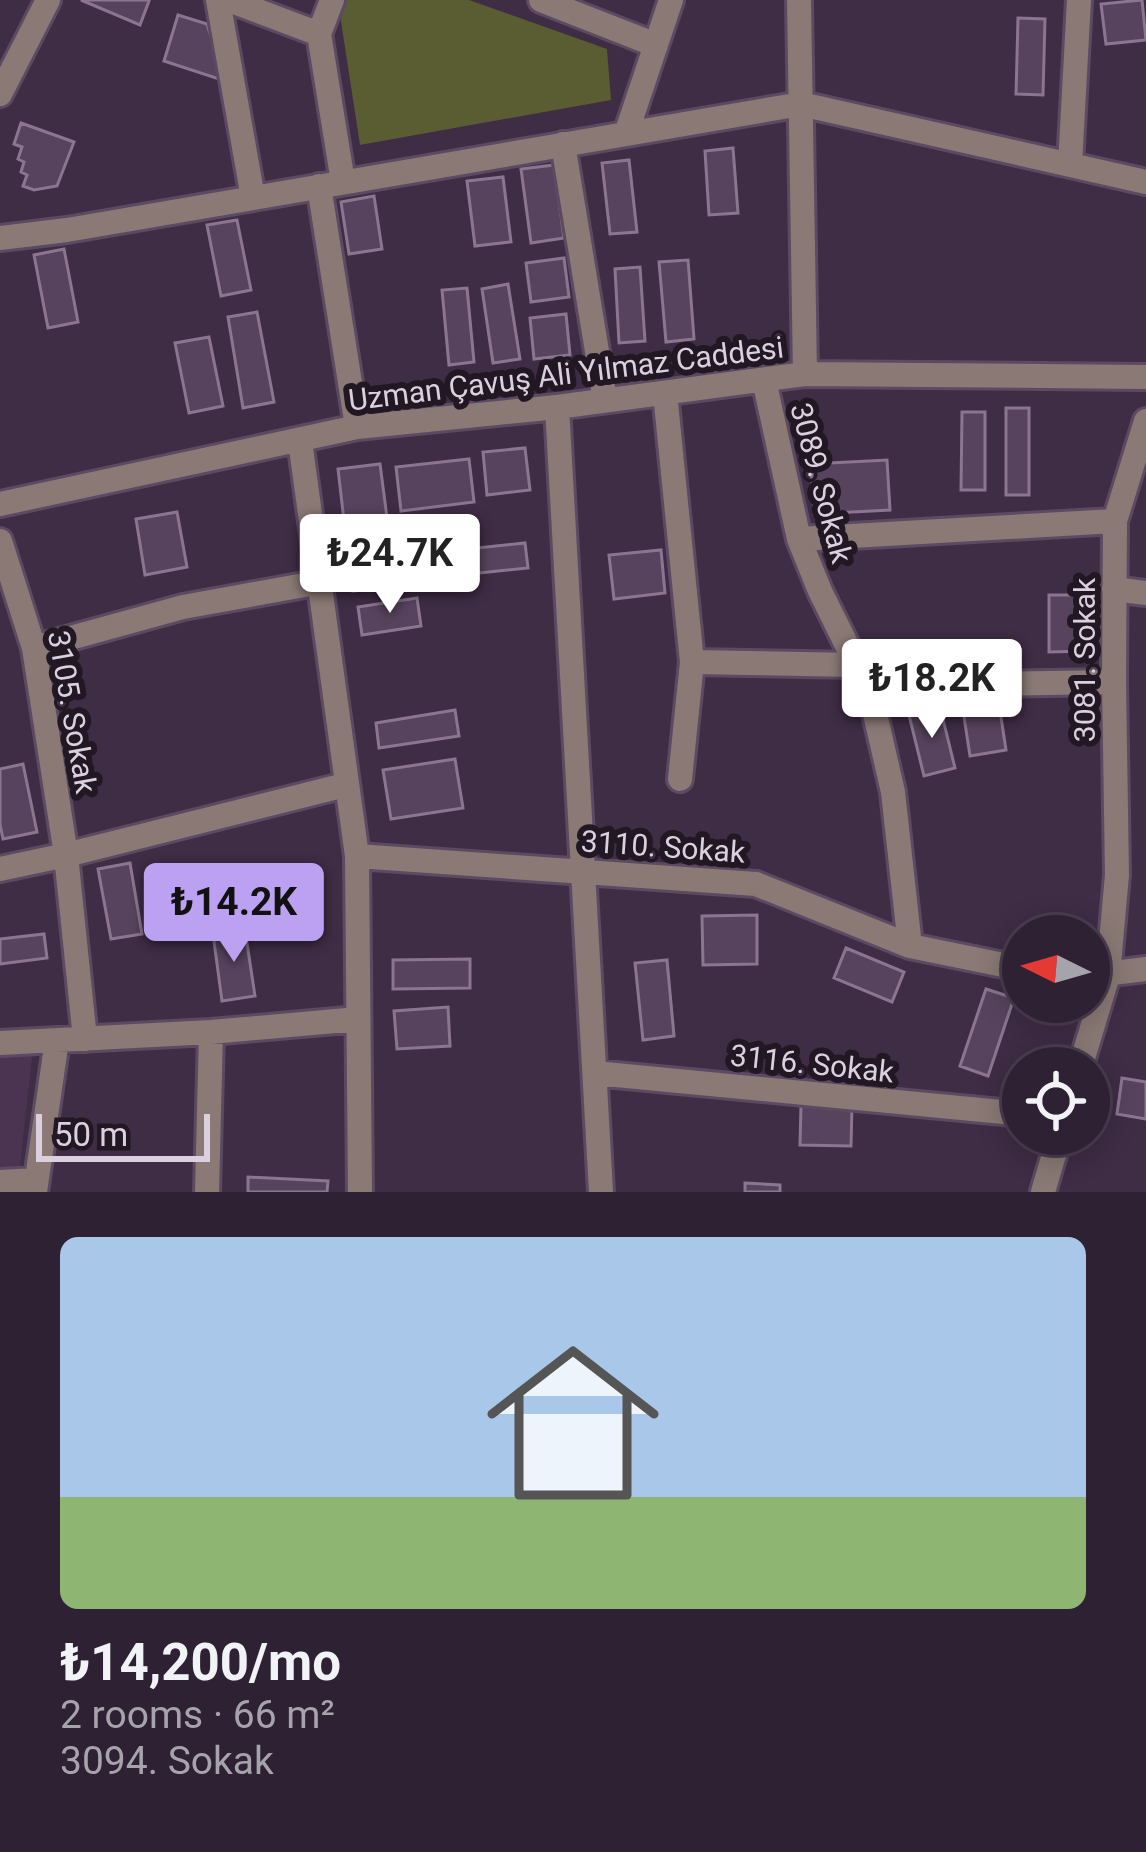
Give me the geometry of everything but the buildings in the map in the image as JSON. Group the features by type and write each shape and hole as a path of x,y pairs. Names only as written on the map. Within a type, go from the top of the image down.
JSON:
{"street":[{"path":"0,94 48,0"},
{"path":"218,0 254,198"},
{"path":"229,0 319,34"},
{"path":"332,0 319,34 357,427"},
{"path":"541,0 656,45"},
{"path":"626,134 670,0"},
{"path":"800,0 805,374"},
{"path":"1070,165 1079,0"},
{"path":"0,238 801,104 1146,182"},
{"path":"563,144 604,400"},
{"name":"Uzman Çavuş Ali Yılmaz Caddesi","path":"0,504 357,427 557,407 805,374 1146,377"},
{"name":"3089. Sokak","path":"764,380 799,539 870,692 893,792 910,946"},
{"path":"665,393 692,662 680,779"},
{"path":"557,407 601,1192"},
{"name":"3081. Sokak","path":"1110,915 1118,875 1114,521 1146,421"},
{"path":"300,441 357,856 360,1192"},
{"path":"799,539 1114,521"},
{"name":"3105. Sokak","path":"0,541 34,648 66,855 85,1039"},
{"path":"34,648 183,607 321,582"},
{"path":"1114,589 1146,593"},
{"path":"692,662 857,665"},
{"path":"870,692 1114,682"},
{"path":"0,869 345,785"},
{"name":"3110. Sokak","path":"357,856 756,884 910,946 1002,965"},
{"path":"1110,974 1146,969"},
{"path":"0,1043 358,1019"},
{"path":"207,1192 211,1032"},
{"path":"0,1182 35,1186 57,1040"},
{"name":"3116. Sokak","path":"595,1073 1002,1112"},
{"path":"1043,1192 1054,1155"}],"shaded area":[{"path":"33,1048 17,1192 0,1192 0,1050"}],"green space":[{"path":"343,0 469,0 607,49 611,100 360,145 340,15"}]}
